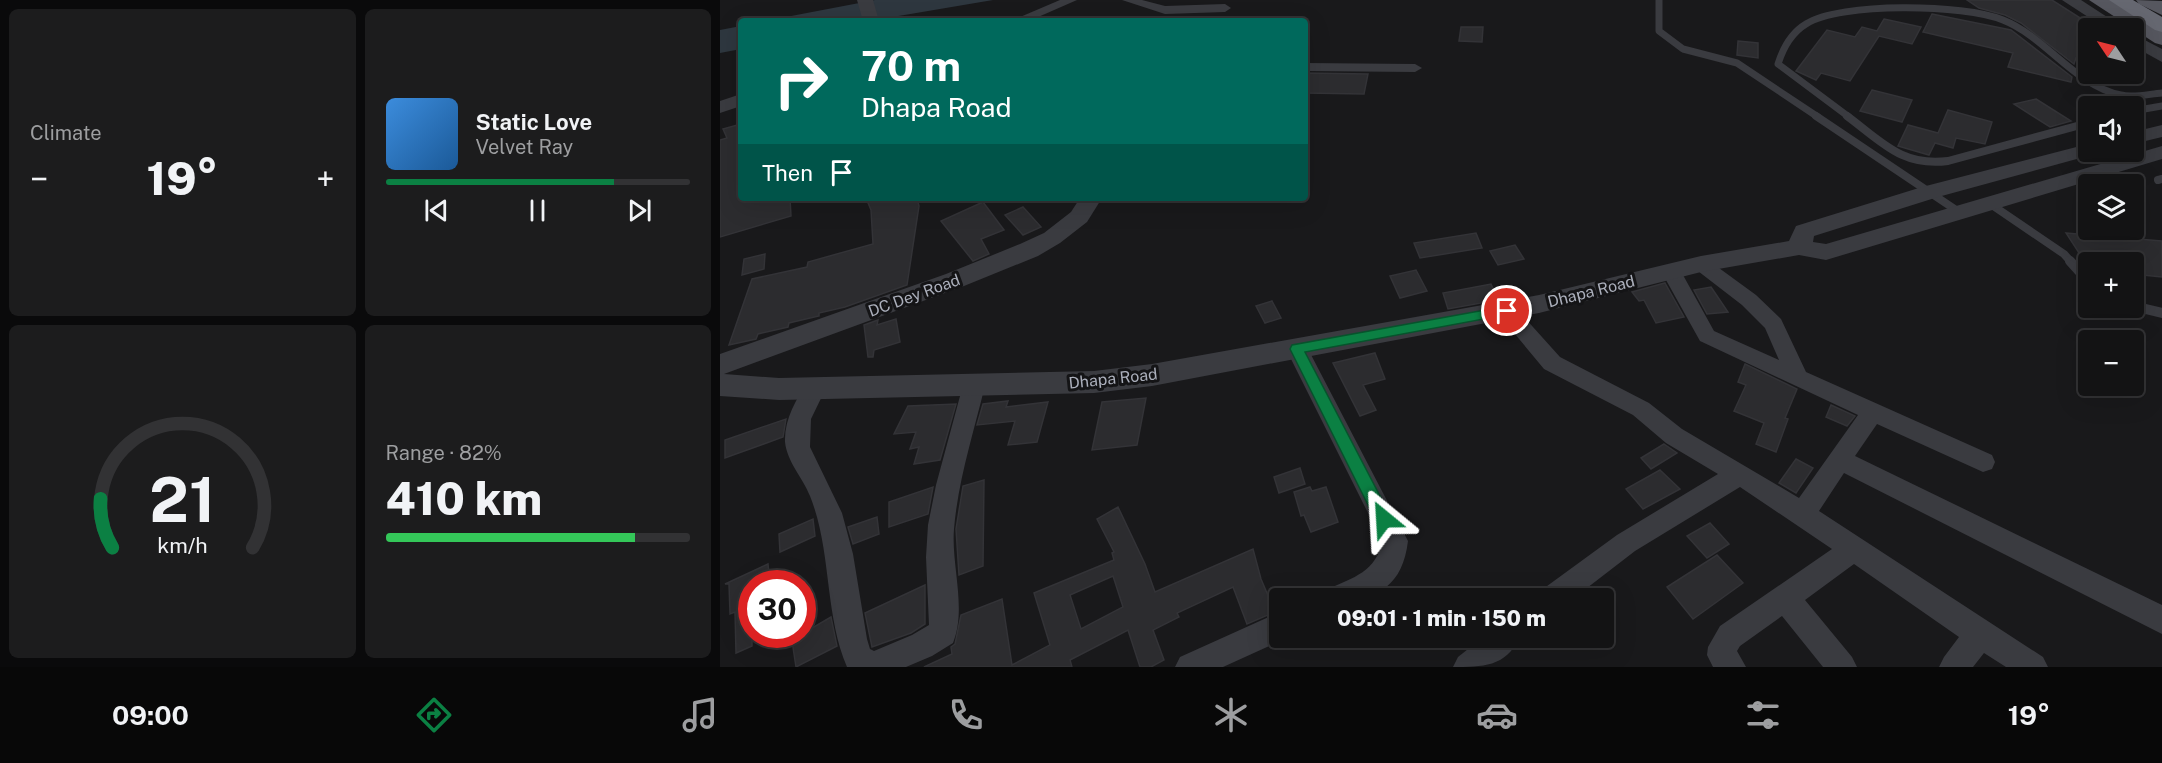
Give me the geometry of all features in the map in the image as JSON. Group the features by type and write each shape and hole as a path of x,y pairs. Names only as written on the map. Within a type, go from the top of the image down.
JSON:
{"highway":[{"path":"2125,1 2162,18"},
{"path":"2125,1 2162,26"}],"main road":[{"path":"2099,0 2162,39"},
{"path":"2146,0 2162,9"}],"street":[{"path":"865,0 870,18"},
{"path":"1025,18 1071,0"},
{"path":"1128,0 1164,10 1225,8"},
{"path":"2070,0 2100,18"},
{"path":"2144,46 2162,57"},
{"path":"1308,67 1415,68"},
{"path":"720,107 738,101"},
{"path":"2144,135 2162,131"},
{"name":"Dhapa Road","path":"720,386 815,388 1094,382 1297,349 1507,311 1701,264 1799,247 1826,252 2162,152"},
{"path":"1799,247 1804,231 1930,192 2078,153"},
{"name":"DC Dey Road","path":"720,365 955,280 1029,250 1052,238 1079,217 1089,201"},
{"path":"1701,264 1749,300 1774,324 1798,378"},
{"path":"1671,271 1707,336 1983,462"},
{"path":"1507,311 1552,363 1573,376 1618,395 1641,409 1674,436 1740,474 2033,667"},
{"path":"1297,349 1395,541 1394,559 1383,575 1358,588"},
{"path":"815,388 799,421 796,441 801,456 813,473 831,515 858,659 873,667 922,646 943,633 945,614 939,548 942,512 974,385"},
{"path":"1802,515 1873,411"},
{"path":"1839,460 2162,620"},
{"path":"1566,588 1626,543 1740,474"},
{"path":"1731,667 1722,655 1723,647 1730,636 1853,550"},
{"path":"1785,598 1842,667"},
{"path":"1190,667 1269,631"},
{"path":"1954,667 1980,634"},
{"path":"1468,667 1492,648"}],"lane":[{"path":"1659,0 1659,31 1667,39 1683,48 1737,63 1959,212"},
{"path":"2078,126 1948,161 1926,164 1898,154 1778,64 1782,51 1795,32 1808,22 1833,14 1921,5 1976,12 2021,28 2083,76 2119,95 2162,93"},
{"path":"2144,109 2162,106"},
{"path":"1989,203 2064,254 2078,270"},
{"path":"2144,309 2162,313"}],"shaded area":[{"path":"875,0 993,0 887,18 781,18"},
{"path":"738,27 738,50 720,53 720,30"}],"building":[{"path":"1967,0 2052,0 2080,18 2078,18 2078,60 2076,58 2074,64 2021,23 2005,15 1979,8"},
{"path":"1932,14 2011,30 2072,77 2071,82 2008,67 2013,53 1923,32"},
{"path":"1884,19 1921,27 1912,44 1879,36 1850,81 1821,73 1816,80 1796,71 1827,30 1855,37 1862,27 1877,31"},
{"path":"1461,27 1483,27 1482,42 1459,41"},
{"path":"1738,41 1758,43 1758,58 1737,55"},
{"path":"1308,73 1368,74 1364,94 1308,93"},
{"path":"1872,90 1912,100 1902,122 1860,111"},
{"path":"2036,99 2071,121 2050,127 2014,104"},
{"path":"1948,110 1992,122 1985,144 1956,138 1953,148 1935,143 1929,155 1898,146 1908,125 1938,133"},
{"path":"738,125 738,201 790,201 791,216 720,237 720,140 727,138 723,129"},
{"path":"867,201 918,201 919,206 907,285 845,307 819,313 819,316 789,323 788,327 758,334 756,339 729,345 752,279 807,267 808,262 873,244 871,210"},
{"path":"983,202 1004,230 981,239 989,254 973,261 941,221"},
{"path":"1023,207 1041,227 1023,235 1005,215"},
{"path":"1476,233 1482,248 1420,258 1414,243"},
{"path":"2066,233 2078,234 2078,240 2162,241 2162,277 2144,275 2144,252 2078,252"},
{"path":"1515,245 1524,259 1498,265 1490,251"},
{"path":"765,254 764,269 742,275 744,259"},
{"path":"1416,270 1427,291 1400,298 1390,276"},
{"path":"1665,283 1684,317 1656,323 1644,300 1639,301 1632,292"},
{"path":"1491,284 1498,300 1448,309 1443,293"},
{"path":"1711,287 1728,312 1707,314 1694,290"},
{"path":"1272,301 1281,318 1265,323 1256,306"},
{"path":"896,319 900,342 874,350 873,357 868,357 864,325 878,320 877,325"},
{"path":"1375,353 1385,379 1363,385 1376,410 1360,416 1333,363"},
{"path":"1745,364 1797,389 1785,418 1788,419 1776,452 1756,444 1764,423 1734,411 1746,385 1738,382"},
{"path":"1146,398 1137,445 1092,450 1102,402"},
{"path":"1008,401 1006,407 1048,402 1037,442 1008,445 1015,421 977,425 983,404"},
{"path":"956,404 940,460 914,464 919,447 910,449 916,432 894,434 908,406"},
{"path":"1831,405 1855,416 1847,426 1826,417"},
{"path":"786,419 783,437 725,458 725,440"},
{"path":"1664,444 1677,453 1651,469 1641,458"},
{"path":"1796,459 1813,468 1796,493 1779,483"},
{"path":"1300,468 1305,484 1279,493 1274,477"},
{"path":"1660,470 1680,489 1643,509 1626,489"},
{"path":"984,480 983,566 959,575 956,529 963,486"},
{"path":"933,487 928,514 889,527 889,502"},
{"path":"1310,487 1312,491 1326,487 1338,522 1311,532 1304,515 1301,516 1294,492"},
{"path":"1118,507 1145,564 1155,592 1253,549 1269,598 1269,615 1247,624 1233,587 1177,613 1179,617 1153,630 1164,660 1151,667 1140,667 1128,630 1070,660 1072,667 924,667 952,654 951,647 955,644 961,615 1002,599 1012,665 1050,645 1034,593 1114,560 1112,553 1114,552 1097,519","holes":["1113,576 1123,607 1081,629 1070,595"]},
{"path":"877,517 879,534 853,544 848,527"},
{"path":"813,519 815,536 780,552 779,534"},
{"path":"1710,523 1729,544 1707,558 1687,536"},
{"path":"1717,555 1743,583 1693,619 1667,587"},
{"path":"768,564 769,570 755,570"},
{"path":"738,578 738,648 747,648 736,653 735,612 730,614 729,584 725,584"},
{"path":"925,585 925,624 911,633 872,647 865,613"},
{"path":"831,617 837,646 796,667 793,648 816,648 816,626"}],"route":[{"path":"1384,519 1297,349 1507,311"}]}
